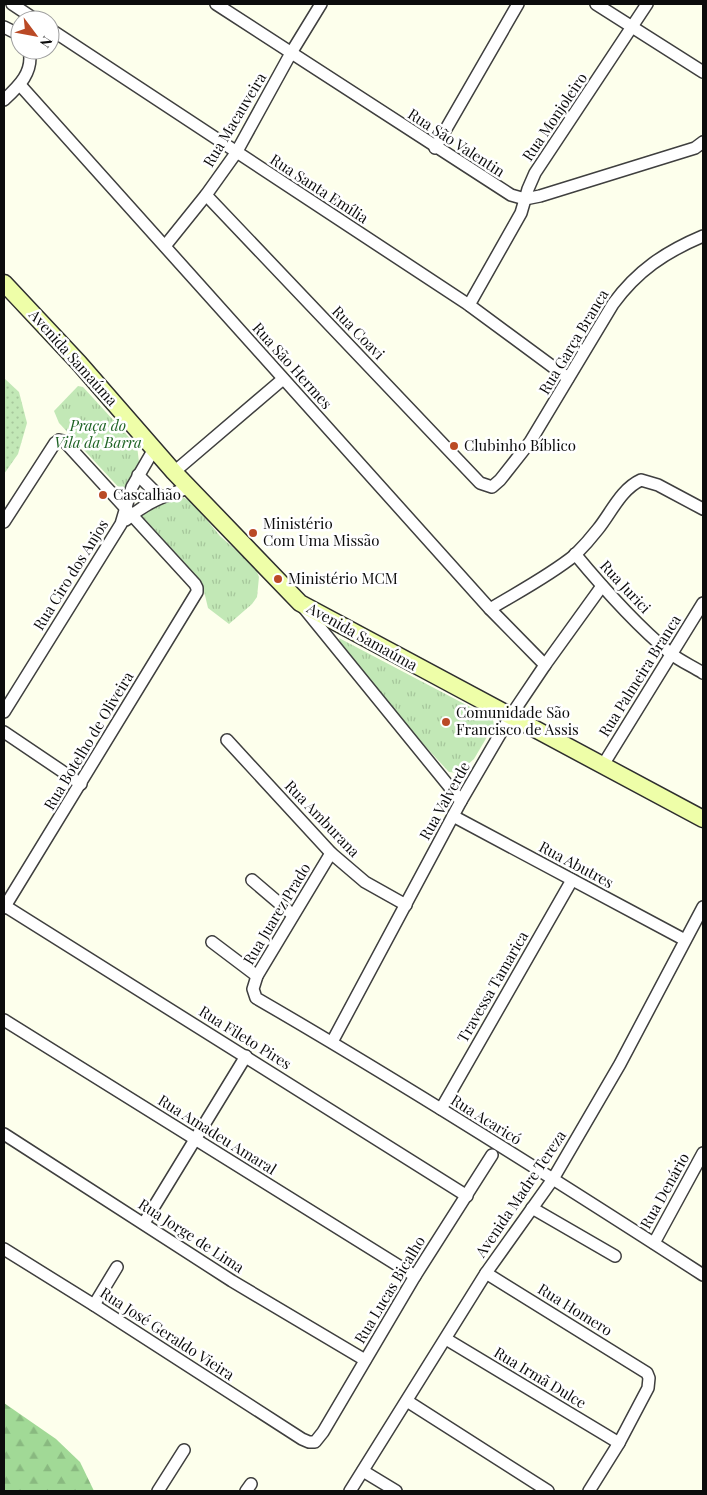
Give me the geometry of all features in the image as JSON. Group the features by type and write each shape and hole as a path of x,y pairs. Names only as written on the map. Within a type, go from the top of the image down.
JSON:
{"street":[{"name":"Rua São Valentin","path":"216,4 435,148 511,195 525,199"},
{"name":"Rua Macauveira","path":"165,246 206,195 236,153 291,53 321,4"},
{"path":"435,148 518,4"},
{"path":"596,4 703,72"},
{"name":"Rua Monjoleiro","path":"469,305 521,213 535,173 647,4"},
{"name":"Rua Santa Emília","path":"60,36 469,305 568,378"},
{"path":"4,100 20,85 27,74 32,60"},
{"name":"Rua São Hermes","path":"20,85 490,609 545,665"},
{"path":"525,199 695,148 703,142"},
{"name":"Rua Coavi","path":"206,195 480,482 492,487"},
{"name":"Rua Garça Branca","path":"492,487 500,480 530,442 612,304 636,276 654,261 683,244 703,236"},
{"name":"Avenida Samaúma","path":"4,283 79,363 174,472 300,603 703,819"},
{"path":"174,472 283,379"},
{"path":"4,522 55,443 59,440 64,441 128,512"},
{"name":"Rua Ciro dos Anjos","path":"4,712 128,512 132,487 154,449"},
{"path":"138,474 160,497"},
{"path":"490,609 552,572 575,554 598,530 633,483 641,480 658,485 703,509"},
{"name":"Rua Ciro dos Anjos","path":"128,512 160,497 189,488"},
{"name":"Rua Botelho de Oliveira","path":"5,907 197,592 197,588 128,512"},
{"name":"Rua Jurici","path":"575,554 634,620 671,653 703,673"},
{"name":"Rua Valverde","path":"332,1042 460,801 510,717 602,586"},
{"path":"300,603 460,801"},
{"name":"Rua Palmeira Branca","path":"603,765 703,603"},
{"path":"4,732 81,784"},
{"name":"Rua Amburana","path":"227,740 331,853 365,882 406,905"},
{"name":"Rua Abutres","path":"453,816 685,940"},
{"name":"Rua Juarez Prado","path":"253,992 257,976 331,853"},
{"path":"252,880 293,915"},
{"name":"Travessa Tamarica","path":"441,1109 572,880"},
{"name":"Avenida Madre Tereza","path":"350,1491 486,1273 553,1179 620,1064 703,906"},
{"name":"Rua Fileto Pires","path":"5,907 467,1196"},
{"path":"212,942 257,976"},
{"name":"Rua Acaricó","path":"253,992 256,998 441,1109 703,1275"},
{"name":"Rua Amadeu Amaral","path":"4,1020 415,1276"},
{"path":"144,1224 246,1056"},
{"name":"Rua Jorge de Lima","path":"4,1134 232,1280 365,1360"},
{"name":"Rua Denário","path":"654,1243 703,1153"},
{"name":"Rua Lucas Bicalho","path":"314,1442 323,1432 415,1276 492,1155"},
{"path":"532,1208 615,1256"},
{"name":"Rua José Geraldo Vieira","path":"4,1249 94,1304 302,1439 314,1442"},
{"path":"94,1304 117,1267"},
{"name":"Rua Homero","path":"486,1273 647,1373 649,1378 648,1388 619,1442"},
{"name":"Rua Irmã Dulce","path":"446,1339 619,1442"},
{"path":"407,1401 548,1491"},
{"path":"589,1491 619,1442"},
{"path":"158,1491 184,1450"},
{"path":"363,1471 396,1491"}],"green space":[{"path":"4,378 19,392 27,423 18,454 4,474"},
{"name":"Praça do Vila da Barra","path":"78,386 83,387 137,446 139,462 123,492 59,423 54,411"},
{"path":"170,497 183,497 193,503 220,536 255,567 259,577 257,597 252,604 229,624 208,608 203,587 185,563 142,516 158,503"},
{"path":"339,638 493,719 494,725 474,759 458,773 449,772 366,682 341,647"},
{"path":"4,1403 56,1439 80,1462 94,1491 4,1491"}],"place":[{"name":"Clubinho Bíblico","path":"454,446"},
{"name":"Cascalhão","path":"103,495"},
{"name":"Ministério Com Uma Missão","path":"253,533"},
{"name":"Ministério MCM","path":"278,579"},
{"name":"Comunidade São Francisco de Assis","path":"446,722"}]}
